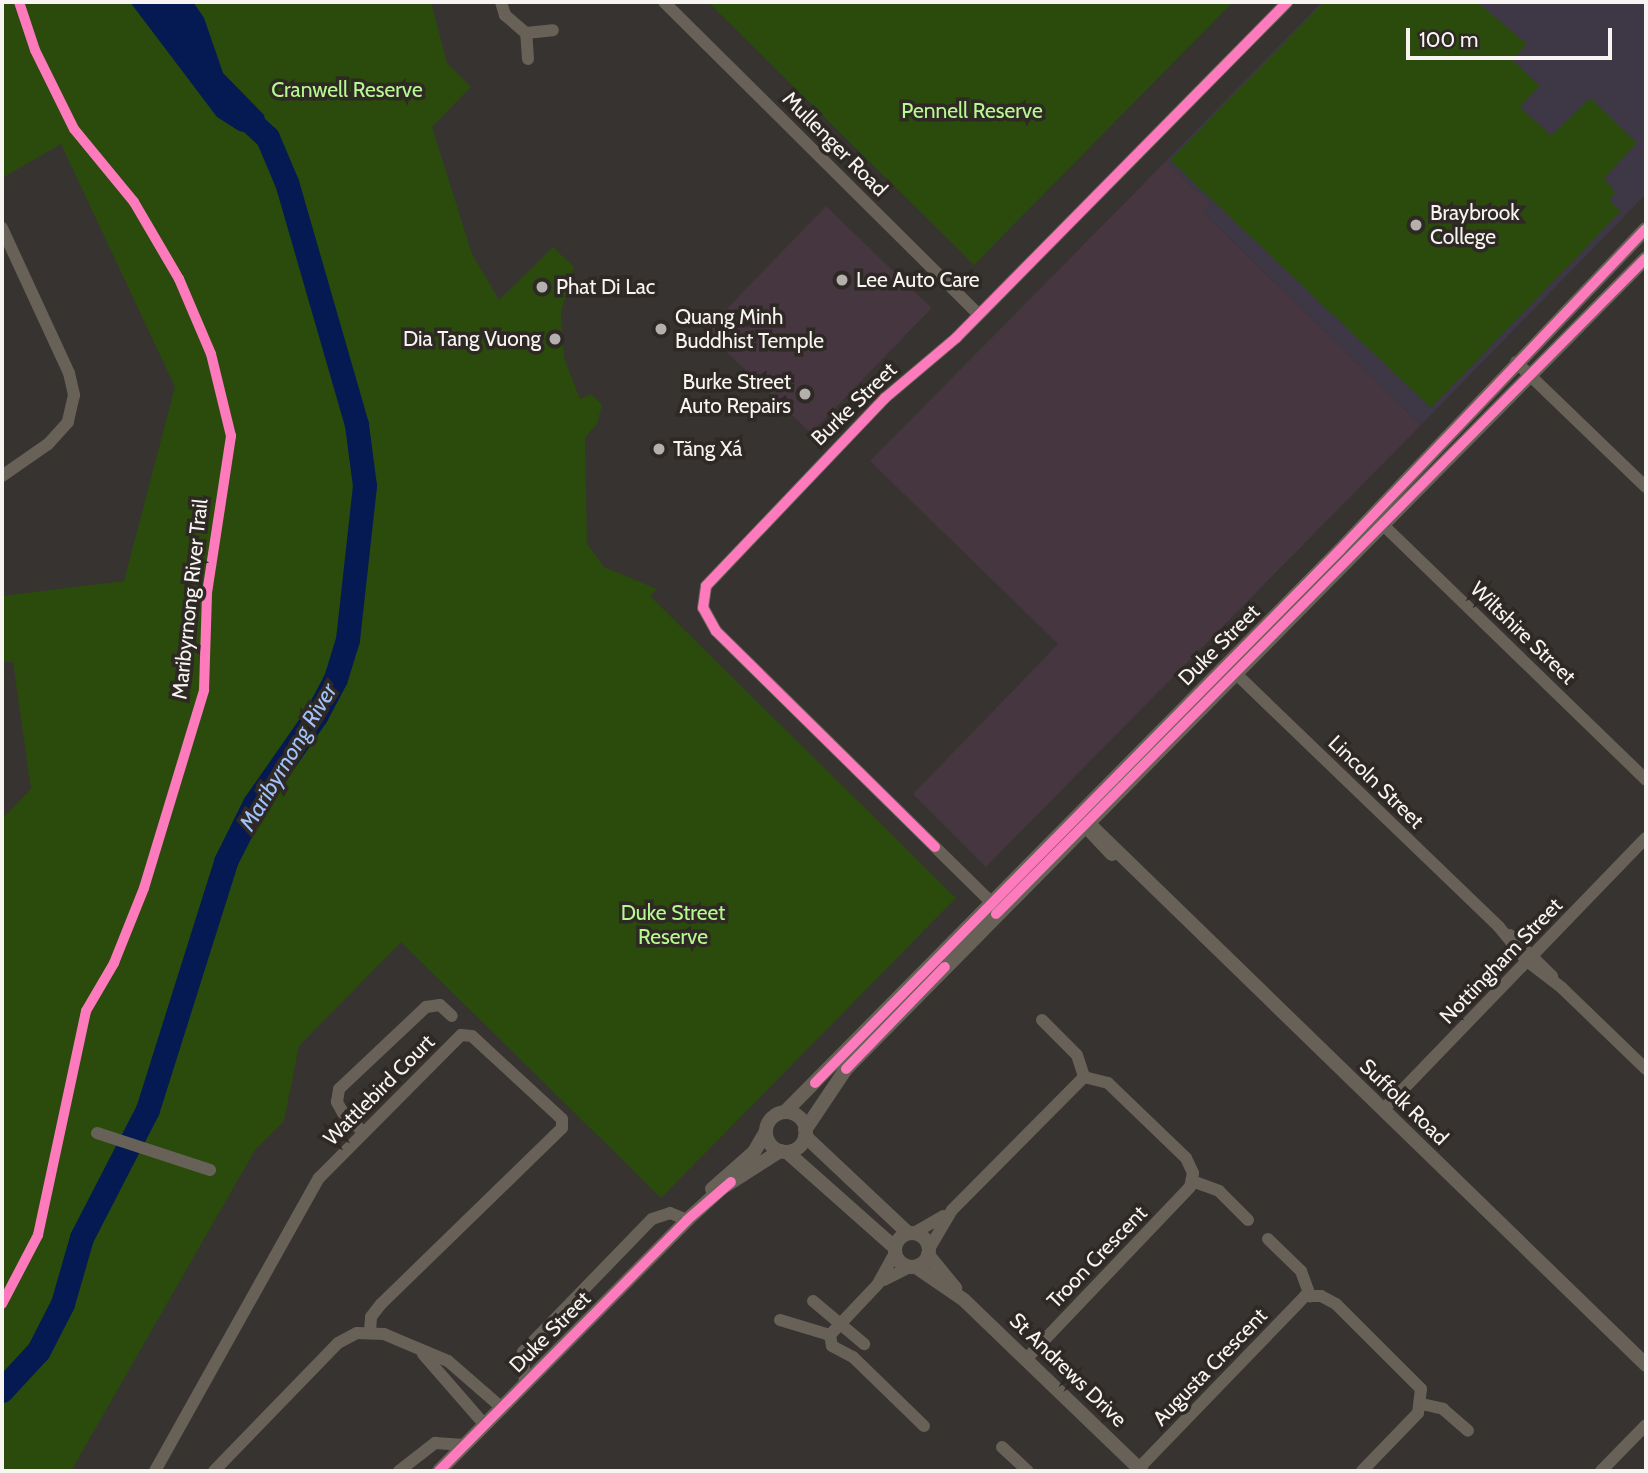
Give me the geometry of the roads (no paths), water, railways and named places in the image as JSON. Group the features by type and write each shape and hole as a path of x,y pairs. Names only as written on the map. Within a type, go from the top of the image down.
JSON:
{"street":[{"path":"501,2 505,15 526,33 528,59"},
{"name":"Mullenger Road","path":"664,2 978,314"},
{"name":"Burke Street","path":"995,907 716,631 702,601 706,586 719,568 885,398 978,314 1287,2"},
{"path":"526,33 553,30"},
{"name":"Duke Street","path":"1377,520 1516,362 1646,229"},
{"path":"2,476 48,444 68,422 74,395 69,373 3,234"},
{"name":"Duke Street","path":"785,1112 803,1099 1083,821 1377,520 1646,258"},
{"path":"1516,362 1646,488"},
{"name":"Wiltshire Street","path":"1377,520 1646,780"},
{"name":"Lincoln Street","path":"1231,669 1646,1069"},
{"name":"Suffolk Road","path":"1083,821 1646,1365"},
{"name":"Nottingham Street","path":"1383,1110 1646,838"},
{"name":"Duke Street","path":"805,1133 846,1069 995,907"},
{"path":"363,1132 337,1102 339,1089 426,1007 440,1005 452,1016"},
{"path":"1042,1020 1077,1055 1084,1077"},
{"name":"Wattlebird Court","path":"155,1471 312,1189 363,1132 461,1035 481,1041 562,1119 559,1135 382,1304 371,1317 370,1332"},
{"path":"1084,1077 1101,1079 1118,1093 1186,1158 1192,1181 1219,1191 1248,1220"},
{"path":"830,1335 878,1284 895,1250 911,1233 952,1210 1084,1077"},
{"path":"895,1250 784,1151 769,1144 766,1131 770,1119 785,1112 800,1118 805,1133 911,1233"},
{"name":"Duke Street","path":"687,1220 723,1176 754,1152 766,1131"},
{"path":"97,1133 210,1170"},
{"path":"784,1151 799,1147 805,1133"},
{"name":"Duke Street","path":"439,1471 687,1220 722,1188 784,1151"},
{"name":"Troon Crescent","path":"1027,1358 1180,1200 1192,1181"},
{"path":"878,1284 913,1267 929,1252 952,1210"},
{"path":"525,1384 523,1352 652,1219 670,1213 687,1220"},
{"name":"St Andrews Drive","path":"911,1233 925,1238 929,1252 964,1300"},
{"path":"1268,1239 1301,1271 1310,1296 1336,1304 1401,1366 1421,1389 1422,1404 1362,1471"},
{"name":"St Andrews Drive","path":"895,1250 913,1267 964,1300 1141,1470"},
{"name":"Augusta Crescent","path":"1141,1470 1310,1296"},
{"path":"813,1301 864,1344"},
{"path":"780,1320 830,1335"},
{"path":"214,1471 338,1343 357,1333 370,1332 448,1361 502,1408"},
{"path":"830,1335 832,1346 853,1357 924,1426"},
{"path":"421,1352 485,1425"},
{"path":"1422,1404 1443,1409 1468,1431"},
{"path":"1601,1471 1646,1425"},
{"path":"399,1471 435,1443 465,1445"},
{"path":"1002,1447 1028,1471"}],"waterway":[{"name":"Maribyrnong River","path":"2,1391 39,1351 63,1304 82,1238 148,1110 226,862 255,804 317,715 336,679 348,640 365,486 357,425 287,183 268,138 243,115"}],"place":[{"name":"Braybrook College","path":"1416,225"},
{"name":"Lee Auto Care","path":"842,280"},
{"name":"Phat Di Lac","path":"542,287"},
{"name":"Quang Minh Buddhist Temple","path":"661,329"},
{"name":"Dia Tang Vuong","path":"555,339"},
{"name":"Burke Street Auto Repairs","path":"805,394"},
{"name":"Tăng Xá","path":"659,449"}],"park label":[{"name":"Cranwell Reserve","path":"347,90"},
{"name":"Pennell Reserve","path":"972,111"},
{"name":"Duke Street Reserve","path":"673,925"}]}
